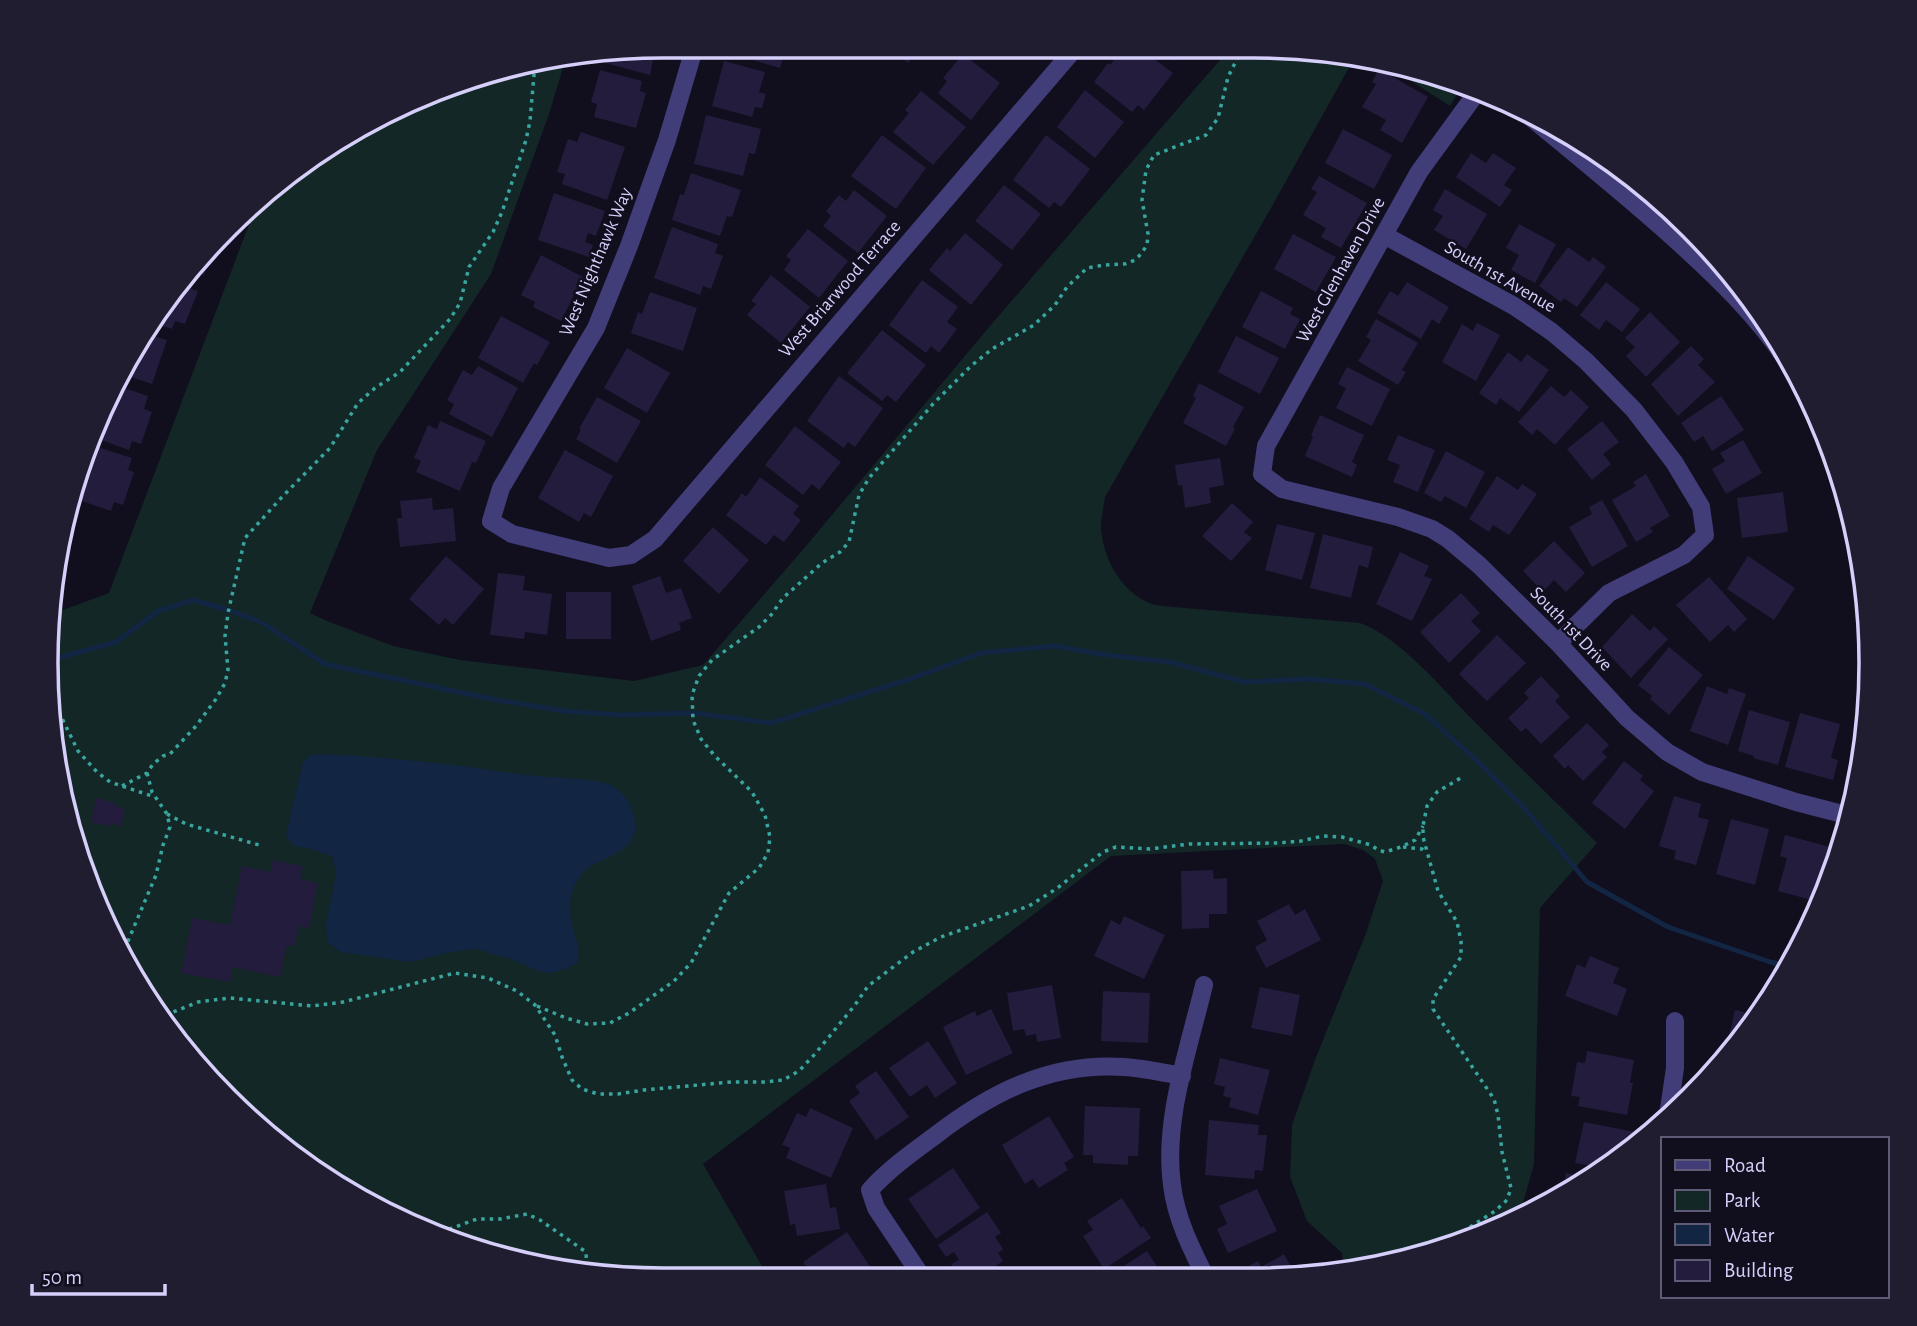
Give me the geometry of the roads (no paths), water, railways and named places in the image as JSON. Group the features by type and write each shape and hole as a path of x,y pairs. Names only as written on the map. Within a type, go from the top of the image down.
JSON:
{"street":[{"name":"West Nighthawk Way","path":"631,555 609,558 581,553 512,534 491,521 501,488 596,328 667,140 691,58"},
{"name":"West Briarwood Terrace","path":"631,555 655,539 1067,58"},
{"name":"West Glenhaven Drive","path":"1262,474 1266,446 1419,172 1472,99"},
{"path":"1558,140 1713,273 1736,298"},
{"name":"South 1st Avenue","path":"1384,235 1514,306 1552,332 1586,361 1634,410 1674,462 1702,508 1705,535 1684,555 1609,593 1558,643"},
{"name":"South 1st Drive","path":"1262,474 1282,489 1398,517 1432,529 1479,565 1558,643 1627,718 1667,752 1702,772 1840,814"},
{"path":"1201,1268 1185,1238 1172,1185 1171,1151 1173,1118 1205,985"},
{"path":"1670,1102 1675,1068 1675,1021"},
{"path":"916,1268 876,1208 870,1190 886,1173 966,1112 1024,1081 1060,1071 1124,1067 1182,1076"}],"water":[{"path":"314,754 449,764 524,775 586,780 605,783 617,789 633,810 635,830 627,846 586,870 576,882 570,910 579,950 577,963 551,973 476,949 410,962 341,952 327,942 326,924 336,875 333,857 312,849 293,846 286,835 303,761"}],"waterway":[{"path":"58,657 116,642 158,611 193,600 261,622 325,664 563,711 621,715 693,713 771,723 907,680 981,653 1055,646 1170,662 1244,682 1310,679 1365,684 1425,714 1526,810 1587,882 1668,927 1779,964"}]}
